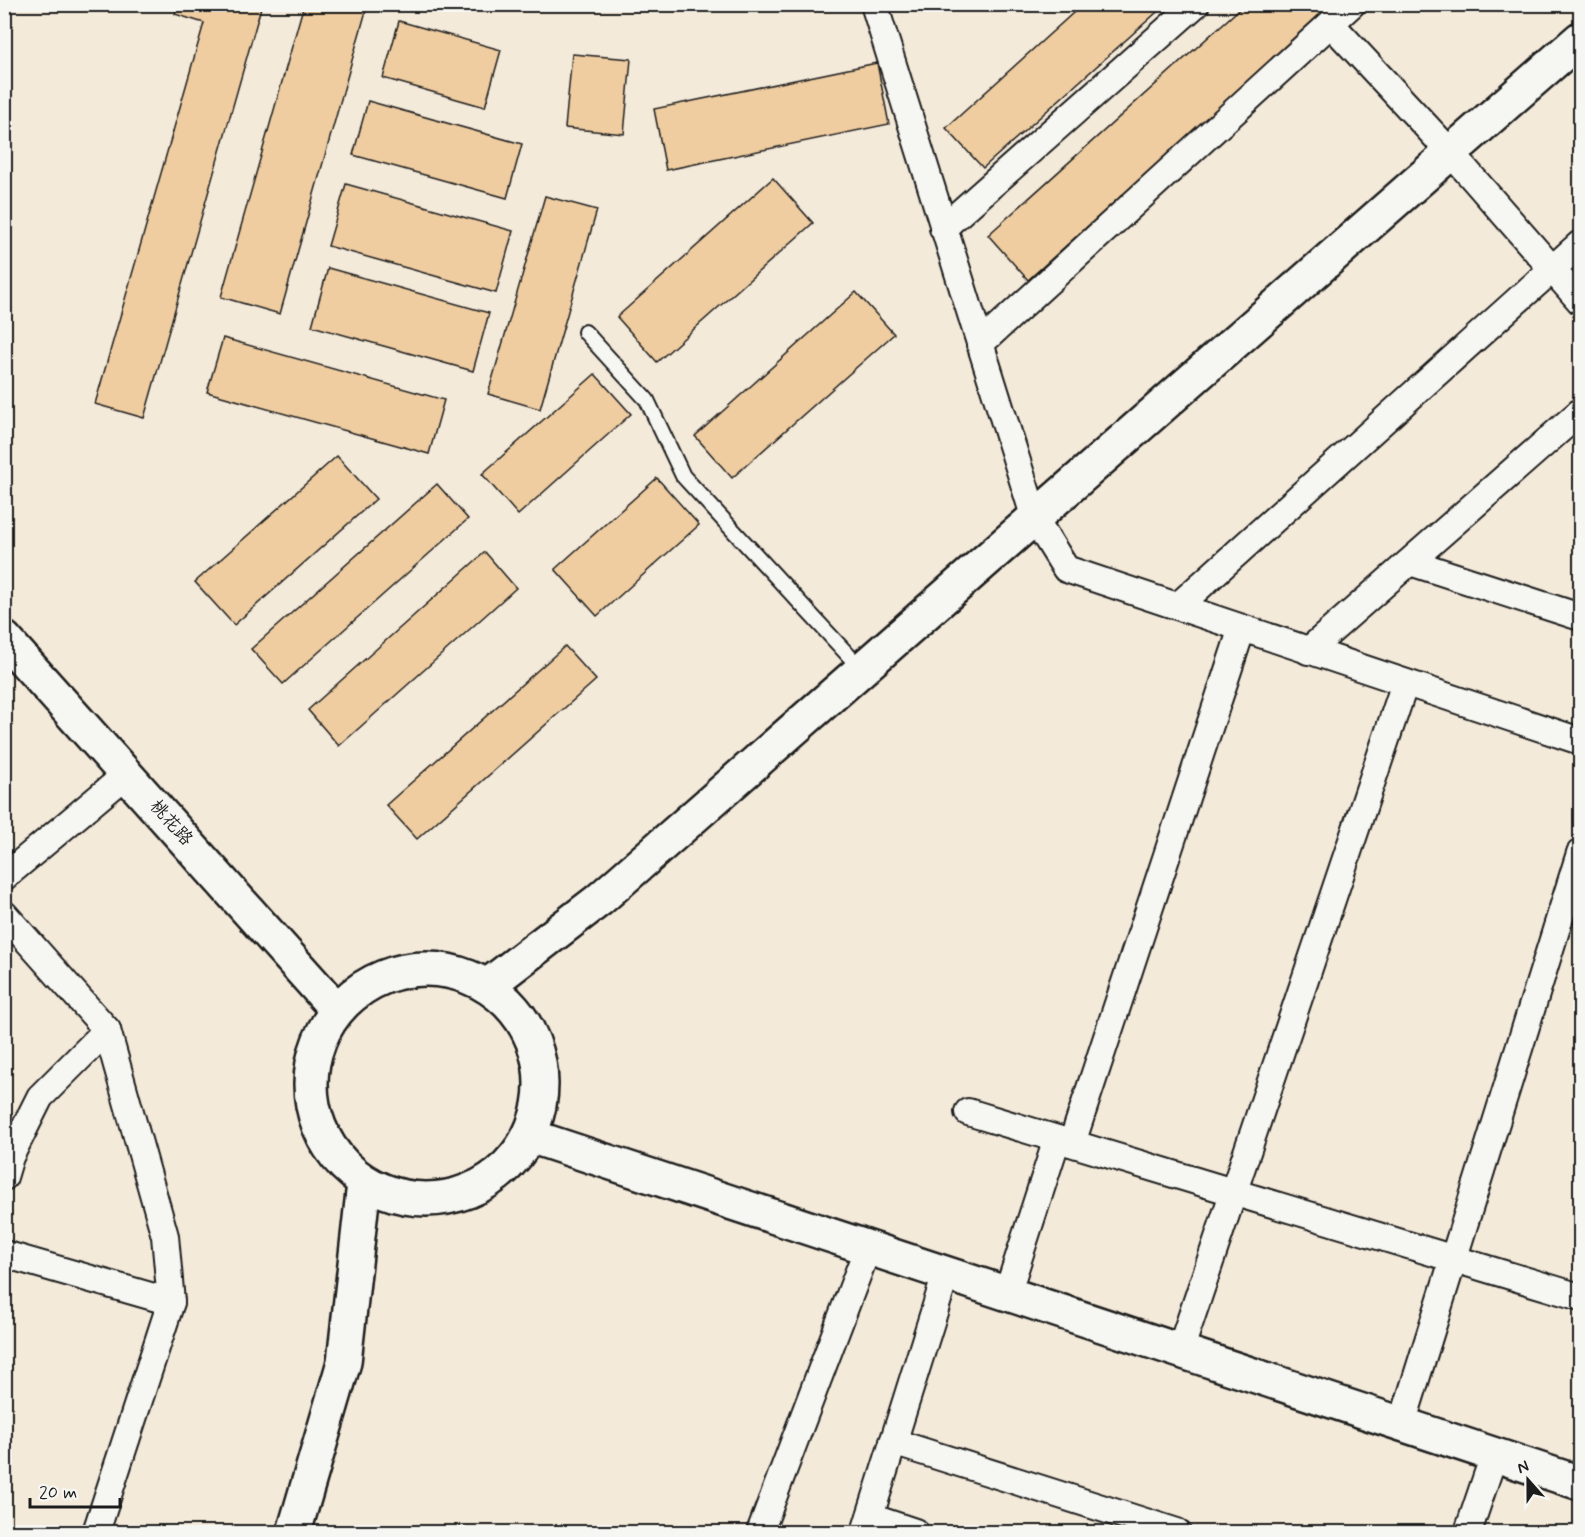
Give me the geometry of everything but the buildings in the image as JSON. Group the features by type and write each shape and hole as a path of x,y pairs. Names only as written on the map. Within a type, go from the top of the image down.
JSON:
{"main road":[{"path":"487,986 599,900 1581,39"},
{"name":"桃花路","path":"4,638 336,1010"},
{"path":"450,971 487,986 516,1011 536,1047 541,1097 530,1136 517,1156 486,1183 449,1198 401,1198 364,1183 324,1142 310,1104 316,1044 336,1010 360,988 398,972 450,971"},
{"path":"530,1136 1581,1483"},
{"path":"294,1533 344,1362 364,1183"}],"street":[{"path":"874,4 1035,519 1066,569 1581,741"},
{"path":"943,228 1196,4"},
{"path":"980,344 1352,4"},
{"path":"1331,24 1451,153 1581,301"},
{"path":"1178,606 1581,244"},
{"path":"1308,651 1581,412"},
{"path":"1410,562 1581,617"},
{"path":"1007,1294 1065,1141 1242,628"},
{"path":"1179,1351 1405,683"},
{"path":"4,877 127,774"},
{"path":"1402,1424 1581,853"},
{"path":"4,914 107,1030 165,1236 171,1302 96,1533"},
{"path":"4,1177 10,1157 40,1097 107,1030"},
{"path":"968,1112 1581,1297"},
{"path":"760,1533 868,1247"},
{"path":"4,1254 171,1302"},
{"path":"915,1533 867,1525 946,1274"},
{"path":"893,1442 1177,1533"},
{"path":"1468,1533 1494,1455"}],"lane":[{"path":"585,332 647,400 683,476 862,670"}]}
